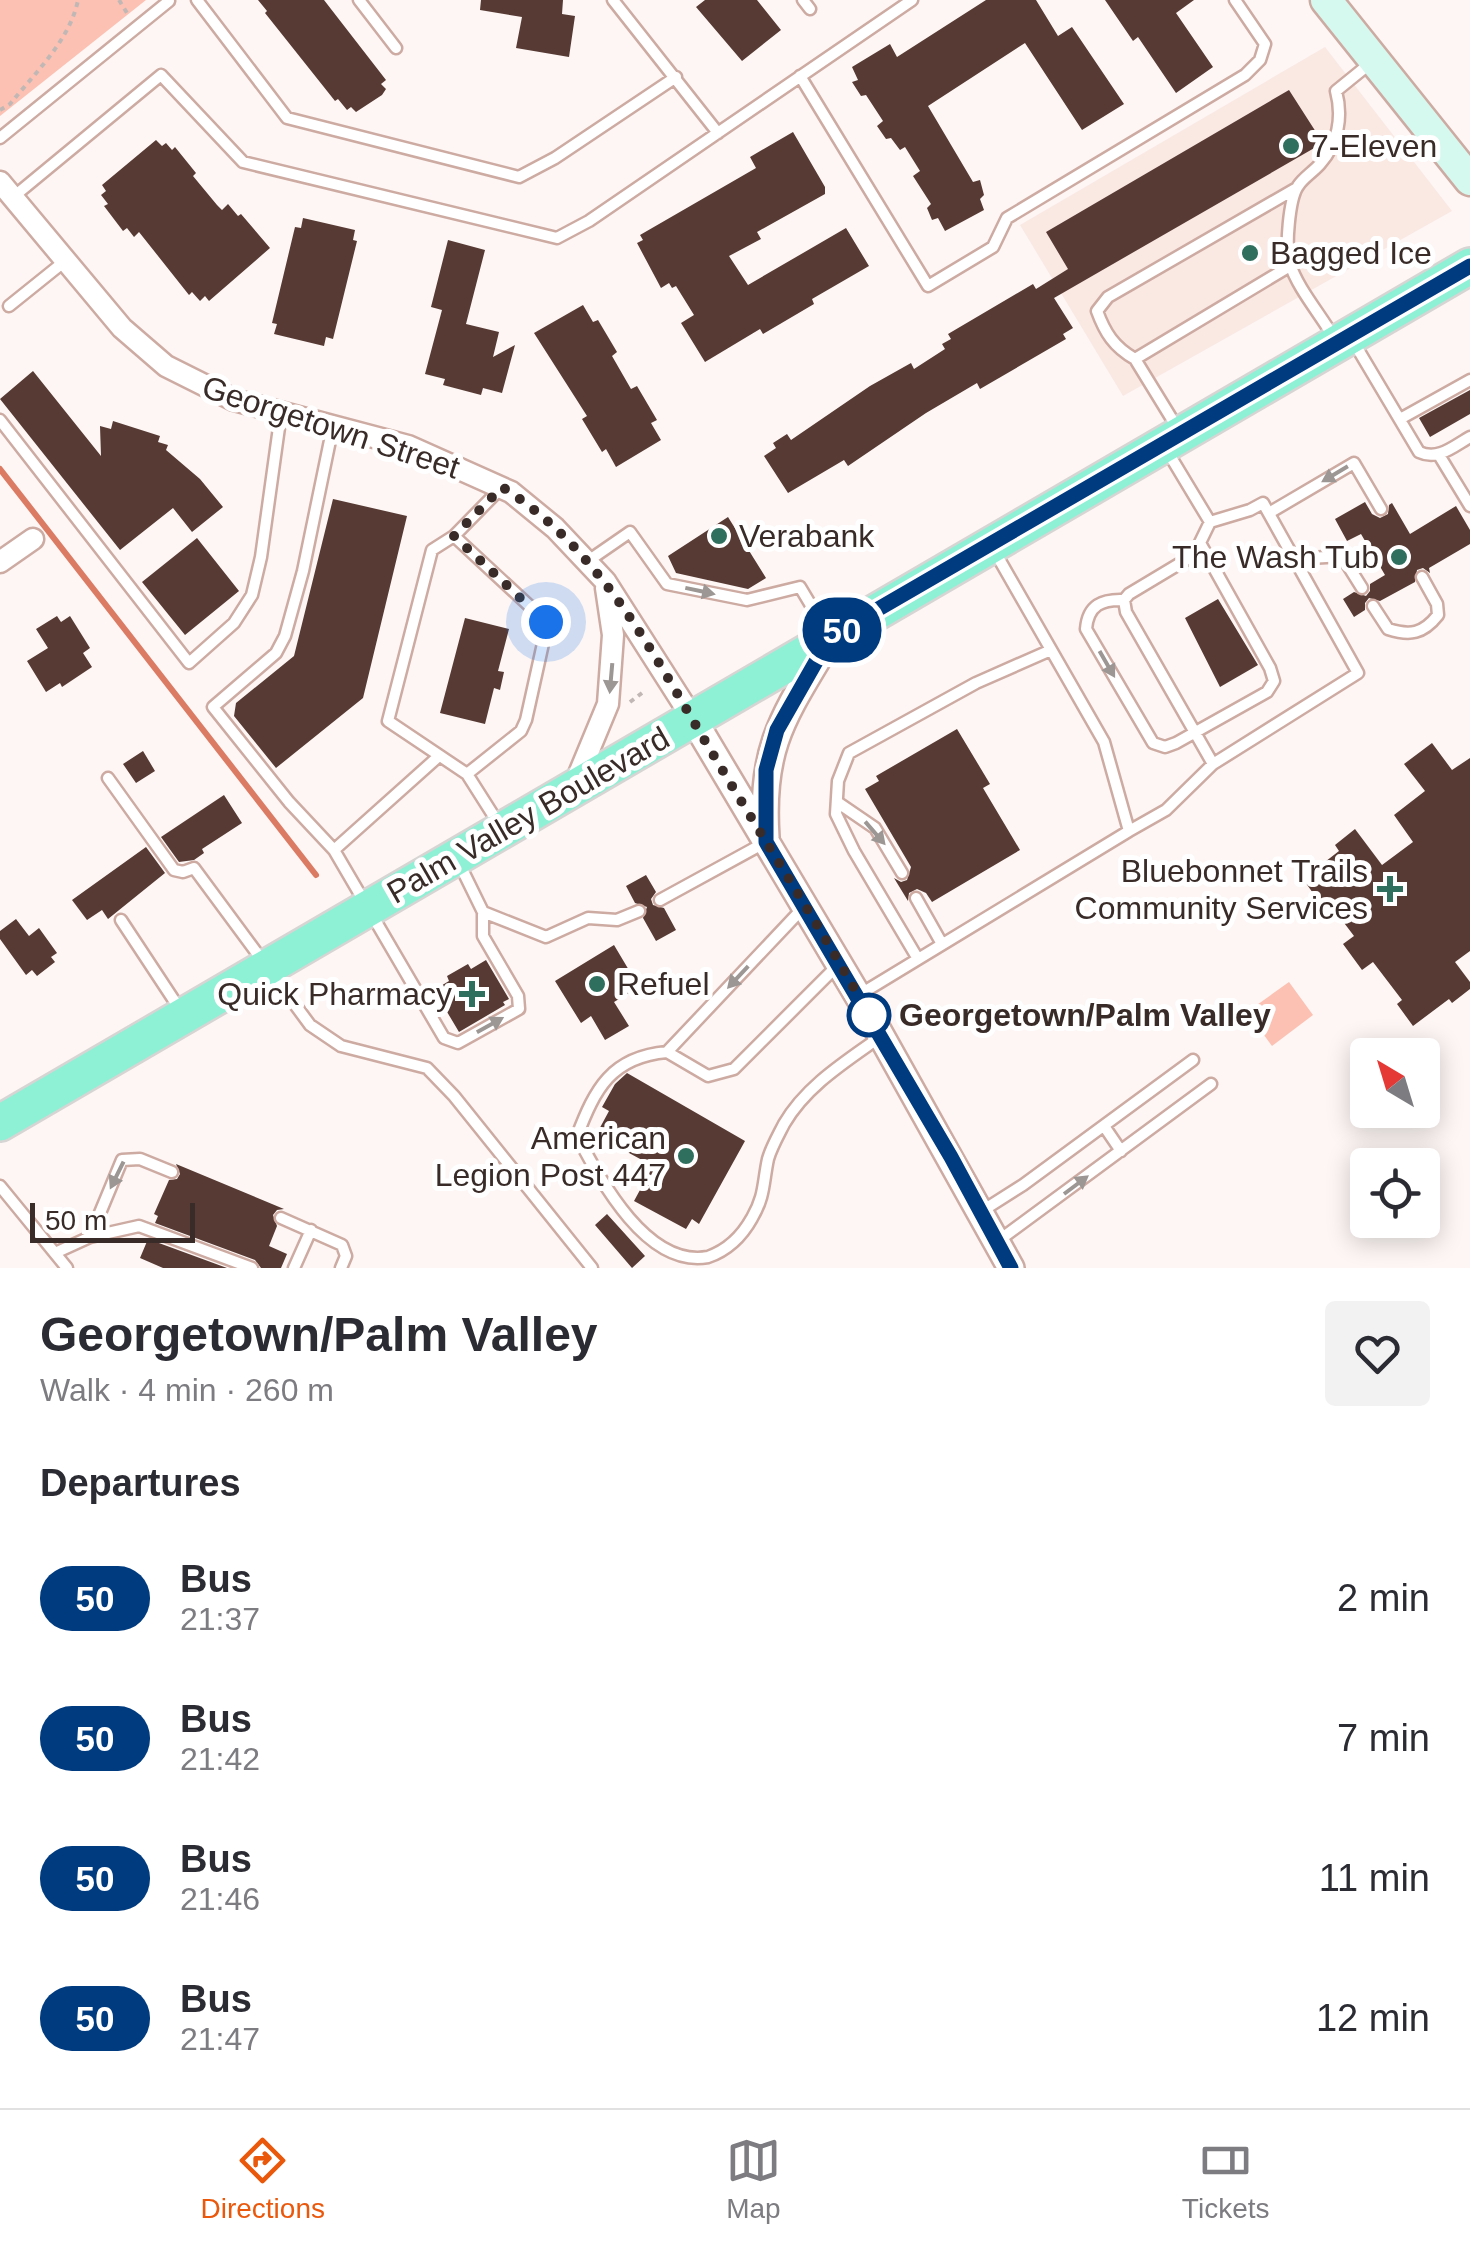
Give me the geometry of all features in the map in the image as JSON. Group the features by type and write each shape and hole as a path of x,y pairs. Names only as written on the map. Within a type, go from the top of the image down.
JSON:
{"highway":[{"name":"Palm Valley Boulevard","path":"0,1123 1470,266"}],"main road":[{"path":"1326,0 1470,180"}],"street":[{"name":"Georgetown Street","path":"6,190 122,328 166,366 234,400 408,446 502,487 555,528 605,580 693,719"},
{"path":"0,562 33,540"},
{"path":"573,788 608,704 612,635 605,580"},
{"path":"766,842 766,770 777,730 830,637"},
{"path":"693,719 882,1036 1010,1268"}],"lane":[{"path":"0,138 169,0"},
{"path":"197,0 287,118 518,177 554,158 676,77"},
{"path":"359,0 396,48"},
{"path":"613,0 718,132"},
{"path":"6,190 161,75 243,162 558,238 912,0"},
{"path":"800,76 928,286 993,247 1006,218 1245,75 1260,60 1265,44 1235,0"},
{"path":"1210,522 1135,360 1111,342 1097,310 1108,297 1296,188 1323,161 1336,140 1340,105 1336,91 1374,60"},
{"path":"1296,188 1288,248 1290,266 1400,419 1419,452 1428,456 1439,454 1470,437"},
{"path":"9,306 65,261"},
{"path":"1135,360 1290,266"},
{"path":"1400,419 1470,380"},
{"path":"0,420 189,663 234,623 252,595 262,556 282,412"},
{"path":"332,426 303,571 285,636 276,653 213,707 289,802 334,850 444,1038 458,1043 519,1009 518,996 483,936 484,912 456,857"},
{"path":"1439,454 1470,506"},
{"path":"1269,513 1354,462 1382,509"},
{"path":"502,487 454,536 432,550 388,720 467,774 502,830"},
{"path":"858,996 1166,810 1213,764 1358,673 1263,503 1210,522 1194,555 1124,600 1107,600 1092,608 1087,616 1086,629 1152,743 1165,747 1195,733 1268,692 1274,681 1200,543"},
{"path":"588,561 630,532 667,584 747,600 800,587 830,637"},
{"path":"454,536 546,622 521,731 467,774"},
{"path":"990,544 1104,742 1129,831"},
{"path":"1294,559 1342,556 1362,588"},
{"path":"1373,606 1388,629 1407,635 1428,628 1438,615 1437,604 1422,577"},
{"path":"1124,600 1126,612 1213,764"},
{"path":"918,959 836,814 838,781 849,754 976,683 1051,650"},
{"path":"334,850 439,756"},
{"path":"108,778 174,870 194,868 310,1024 341,1046 428,1068 592,1268"},
{"path":"837,802 875,828 902,873"},
{"path":"660,900 766,842"},
{"path":"916,898 942,944"},
{"path":"667,1052 805,906"},
{"path":"484,912 546,937 588,918 617,920 640,911"},
{"path":"121,920 184,1016"},
{"path":"839,964 734,1068 708,1076 667,1052 647,1054 617,1068 593,1094 578,1136 600,1180 659,1251 690,1262 726,1251 752,1220 766,1190 768,1157 785,1122 809,1091 882,1036"},
{"path":"981,1212 1193,1060"},
{"path":"997,1242 1211,1084"},
{"path":"1104,1126 1121,1152"},
{"path":"90,1237 122,1160 140,1159 172,1172"},
{"path":"0,1186 66,1268"},
{"path":"281,1218 342,1245 346,1256 341,1268"},
{"path":"55,1253 90,1237 139,1226 252,1268"},
{"path":"294,1268 311,1230"}],"path":[{"path":"0,110 10,104 62,38 78,0"},
{"path":"619,698 630,702 646,690"}],"shaded area":[{"path":"0,0 146,0 0,116"},
{"path":"1325,47 1452,211 1123,396 1020,225"},
{"path":"1289,982 1313,1015 1272,1046 1247,1012"}],"building":[{"path":"258,0 324,0 386,80 381,84 386,89 382,95 356,112 351,107 347,110 338,99 335,101"},
{"path":"481,0 563,0 562,14 575,16 569,57 516,48 522,17 480,10"},
{"path":"705,0 757,0 781,30 742,61 696,7"},
{"path":"986,0 1036,0 1058,36 1072,27 1124,104 1082,130 1025,43 928,106 973,182 980,180 984,195 980,199 984,210 945,231 938,218 932,220 927,208 931,204 913,176 920,171 905,147 900,150 877,126 883,121 852,82 858,80 852,67 890,44 897,57"},
{"path":"1105,0 1194,0 1176,13 1213,67 1176,93 1138,37 1133,41"},
{"path":"1289,90 1323,143 1054,298 1073,328 1063,334 1066,339 980,389 977,383 848,466 844,460 788,493 764,456 776,448 773,443 787,434 791,440 911,363 914,369 945,349 942,344 951,339 948,334 1033,284 1036,289 1068,269 1046,232"},
{"path":"793,132 825,187 825,194 757,232 761,239 729,256 748,285 846,228 869,266 812,299 814,304 763,334 760,329 705,362 681,323 694,315 676,286 672,288 669,283 661,288 637,243 643,240 640,235 756,168 750,157"},
{"path":"156,140 172,150 175,147 217,205 222,210 228,204 238,216 241,214 270,248 209,301 205,296 200,301 192,292 189,295 139,232 134,237 127,228 123,231 104,206 108,204 101,195 106,191 102,185"},
{"path":"303,218 355,230 353,240 357,241 333,339 326,337 324,346 274,334 277,324 272,323 295,227 301,228"},
{"path":"448,240 485,250 466,324 499,332 493,357 515,345 502,393 483,388 481,395 443,385 445,379 425,374 442,310 431,307"},
{"path":"583,305 593,322 598,320 617,352 612,356 631,389 637,386 657,420 651,423 661,440 616,467 606,449 602,452 582,419 587,416 534,333"},
{"path":"33,371 101,456 100,426 111,429 113,421 160,436 158,442 168,445 166,450 200,479 223,507 192,532 173,508 120,550 0,399"},
{"path":"1470,390 1470,414 1430,437 1419,418"},
{"path":"333,499 407,516 363,698 276,768 234,716 236,703 294,656"},
{"path":"1365,502 1372,514 1380,518 1388,514 1392,503 1410,534 1456,506 1470,530 1470,544 1429,568 1430,573 1423,568 1417,570 1415,582 1380,601 1369,598 1365,610 1354,617 1343,599 1354,592 1366,596 1370,584 1385,575 1361,534 1347,541 1335,519"},
{"name":"Verabank","path":"728,517 766,578 748,589 676,573 668,556"},
{"path":"197,538 239,591 185,635 142,582"},
{"path":"1218,599 1258,665 1220,687 1185,618"},
{"path":"57,616 61,622 70,616 90,648 83,653 92,667 62,687 60,683 46,692 27,661 48,648 36,629"},
{"path":"465,618 509,629 498,671 504,672 500,690 494,688 485,724 440,713"},
{"path":"957,729 990,784 983,788 1020,850 932,902 917,889 909,893 908,901 894,878 907,880 911,867 865,789 879,781 876,776"},
{"name":"Bluebonnet Trails Community Services","path":"1432,743 1452,770 1470,758 1470,951 1455,962 1470,982 1470,989 1452,1003 1449,999 1413,1026 1397,1004 1402,1000 1373,962 1362,970 1343,944 1354,936 1326,899 1320,903 1303,879 1339,851 1335,845 1355,829 1382,865 1413,842 1394,815 1425,791 1404,764"},
{"path":"143,751 155,771 136,783 123,764"},
{"path":"224,795 242,823 202,849 204,853 194,860 179,862 161,837"},
{"path":"146,847 165,873 108,919 102,910 87,920 72,900"},
{"path":"646,875 656,892 651,899 653,905 664,908 676,930 656,941 643,918 647,907 635,903 626,886"},
{"path":"16,919 29,936 39,928 57,953 51,957 55,962 37,976 32,970 26,975 0,939 0,931"},
{"name":"Refuel","path":"614,945 639,987 614,1002 629,1026 605,1040 591,1016 581,1023 555,981"},
{"name":"Quick Pharmacy","path":"486,960 509,999 459,1032 434,990 449,981 447,976 468,964 471,969"},
{"name":"American Legion Post 447","path":"627,1073 745,1141 699,1224 692,1219 686,1229 634,1201 653,1166 596,1135 609,1111 602,1107 615,1084"},
{"path":"176,1164 284,1209 273,1215 277,1226 269,1246 287,1254 281,1268 261,1268 255,1260 155,1223 158,1216 154,1214 169,1180 180,1174"},
{"path":"607,1214 645,1256 632,1268 595,1225"},
{"path":"148,1239 227,1268 163,1268 140,1258"}],"waterway":[{"path":"0,469 316,875"}],"bus line":[{"name":"50","path":"1011,1268 870,1016 766,842 766,770 777,730 830,637 1470,266"}],"place":[{"name":"7-Eleven","path":"1291,146"},
{"name":"Bagged Ice","path":"1250,253"},
{"name":"Verabank","path":"719,536"},
{"name":"The Wash Tub","path":"1399,557"},
{"name":"Bluebonnet Trails Community Services","path":"1390,889"},
{"name":"Refuel","path":"597,984"},
{"name":"Quick Pharmacy","path":"472,994"},
{"name":"Georgetown/Palm Valley","path":"869,1015"},
{"name":"American Legion Post 447","path":"686,1156"}],"route":[{"path":"546,622 454,536 502,487 555,528 605,580 693,719 869,1015"}]}
